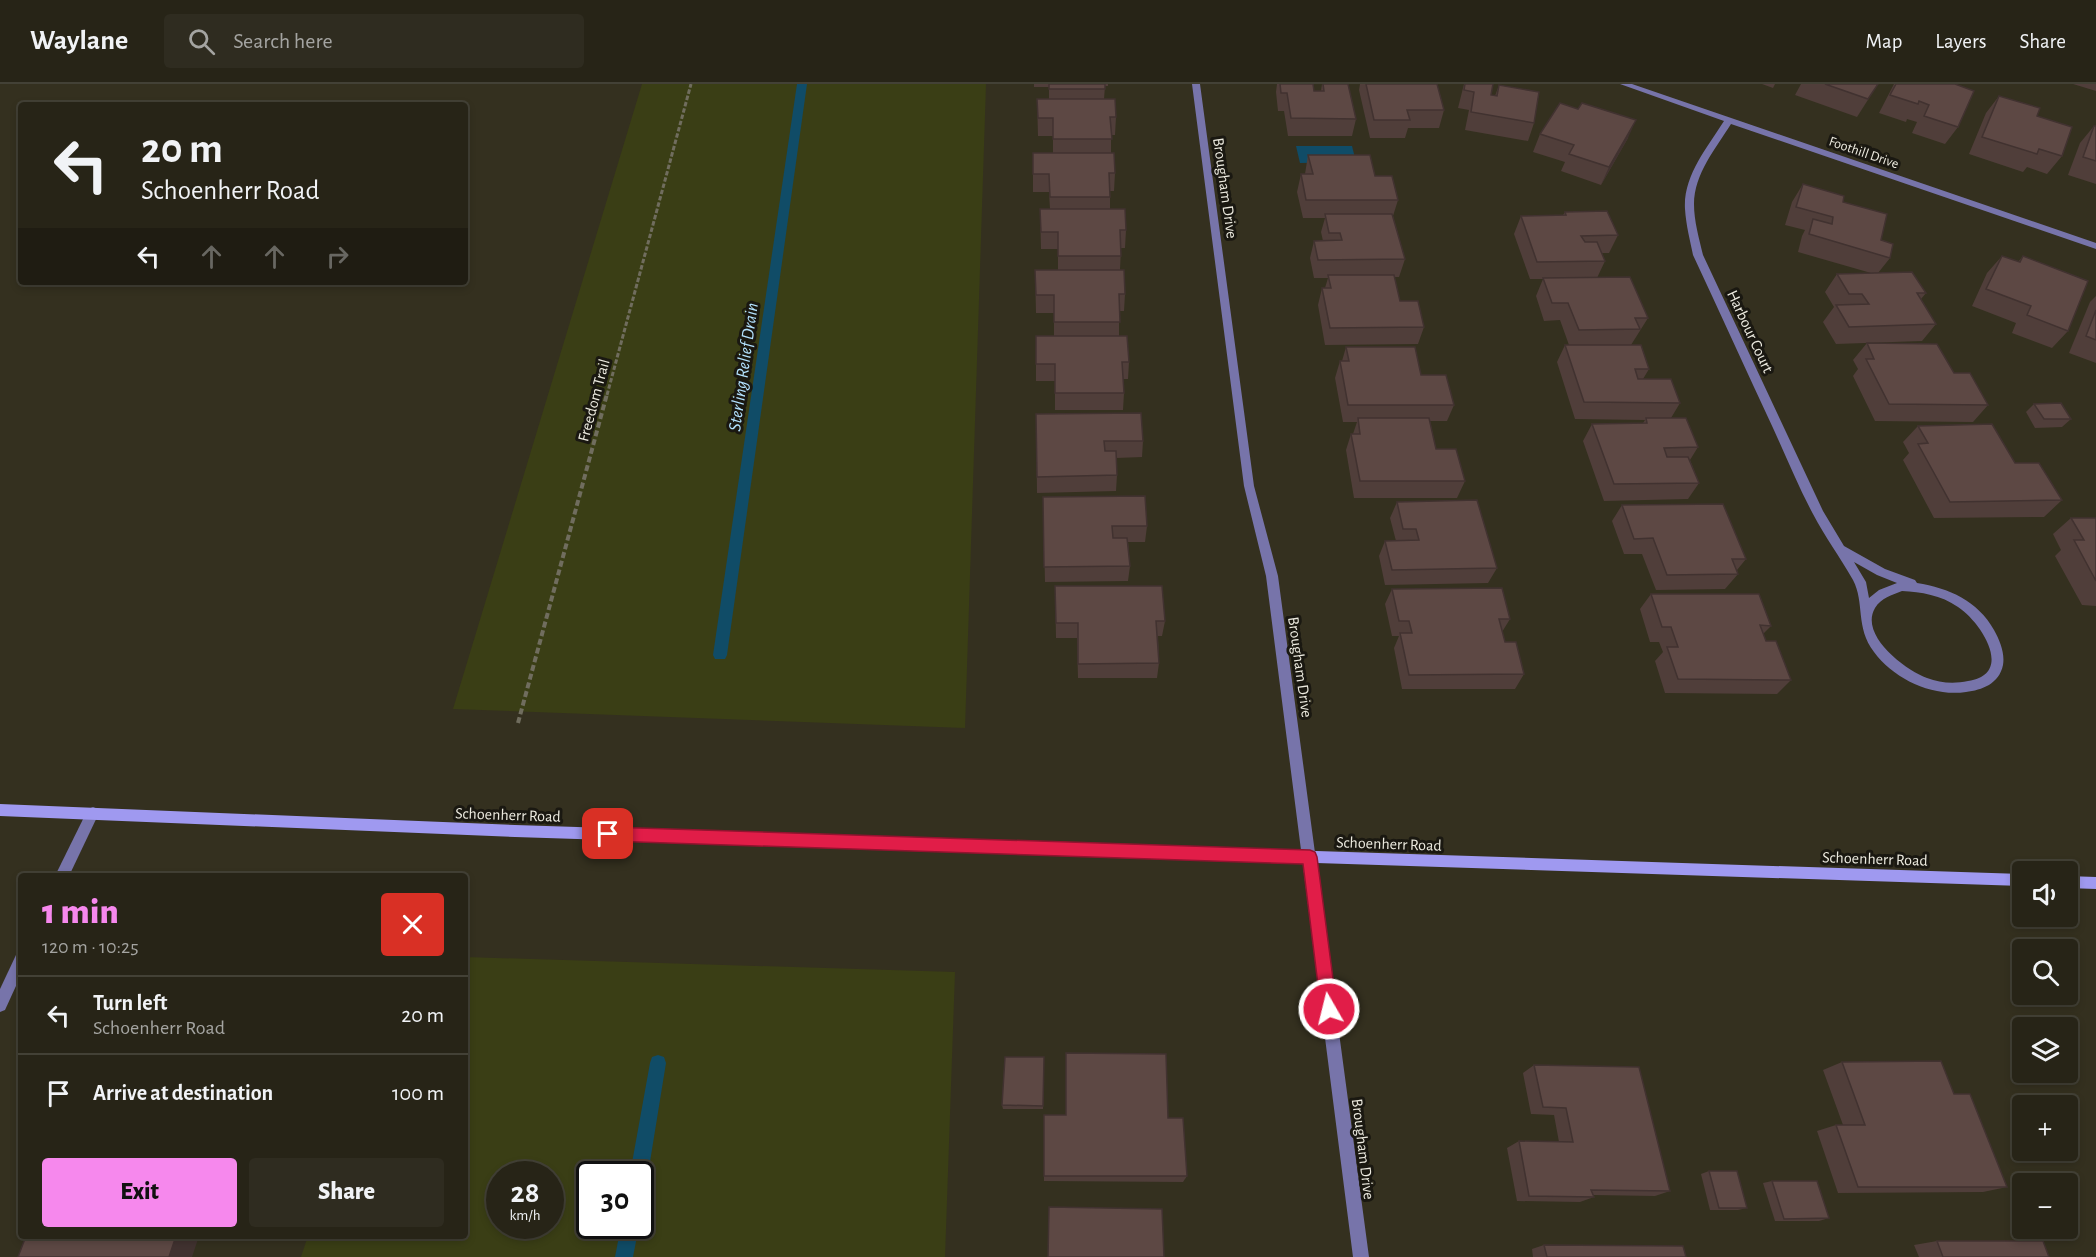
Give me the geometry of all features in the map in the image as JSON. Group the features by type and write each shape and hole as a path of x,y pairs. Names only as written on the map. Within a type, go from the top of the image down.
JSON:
{"main road":[{"name":"Schoenherr Road","path":"0,810 479,830 2012,880"},
{"path":"2078,882 2096,883"}],"street":[{"name":"Brougham Drive","path":"1196,84 1249,486 1272,576 1361,1257"},
{"name":"Foothill Drive","path":"1624,84 2096,246"},
{"name":"Harbour Court","path":"1729,120 1701,167 1690,194 1690,217 1698,255 1818,513 1860,582 1867,626 1873,643 1886,659 1904,672 1925,683 1946,688 1968,688 1985,681 1996,670 1999,654 1994,637 1982,619 1964,604 1943,593 1881,572 1842,550"},
{"name":"Harbour Court","path":"1866,611 1873,599 1885,590 1901,586 1920,587"},
{"path":"63,873 93,813"},
{"path":"0,1005 18,966"}],"path":[{"name":"Freedom Trail","path":"518,723 691,84"}],"green space":[{"path":"642,84 986,84 965,728 453,709"},
{"path":"468,957 955,972 945,1257 301,1257 307,1239 468,1239"}],"water":[{"path":"1296,146 1352,146 1356,162 1300,163"}],"building":[{"path":"1049,84 1105,84 1105,89 1049,89"},
{"path":"1280,84 1313,84 1314,91 1324,91 1323,84 1348,84 1356,119 1291,118 1287,93 1281,93"},
{"path":"1366,84 1437,84 1444,110 1407,110 1410,120 1374,120"},
{"path":"1465,84 1493,84 1491,95 1497,96 1499,85 1539,92 1534,123 1471,112 1474,92 1464,90"},
{"path":"1825,84 1878,84 1868,99"},
{"path":"1896,84 1955,84 1974,91 1958,127 1924,116 1929,105 1890,95"},
{"path":"1999,96 2040,108 2037,116 2072,127 2062,156 2039,149 2037,154 1982,137"},
{"path":"1037,99 1115,99 1116,117 1110,117 1112,139 1053,139 1053,118 1038,118"},
{"path":"1560,103 1578,109 1582,103 1636,120 1609,167 1569,154 1574,145 1540,134"},
{"path":"2094,126 2096,126 2096,161 2083,157"},
{"path":"1033,153 1114,153 1115,173 1109,173 1110,197 1050,197 1049,174 1033,174"},
{"path":"1308,155 1370,155 1375,176 1392,176 1398,200 1306,200 1301,174 1313,174"},
{"path":"1803,184 1844,196 1843,202 1887,214 1881,240 1893,244 1890,258 1809,234 1813,219 1832,224 1833,217 1796,207"},
{"path":"1040,209 1125,209 1126,230 1120,230 1121,256 1058,256 1058,232 1041,232"},
{"path":"1607,211 1618,235 1581,236 1585,242 1597,242 1605,261 1537,262 1521,216"},
{"path":"1325,214 1392,214 1405,259 1318,260 1314,241 1342,240 1340,233 1329,233"},
{"path":"2002,256 2020,262 2023,256 2088,281 2068,331 2027,315 2031,306 1986,289"},
{"path":"1035,270 1124,270 1125,294 1119,294 1120,322 1054,322 1054,295 1036,295"},
{"path":"1912,272 1926,293 1917,293 1936,324 1849,327 1836,305 1869,304 1862,294 1849,294 1837,274"},
{"path":"1328,275 1394,275 1400,301 1418,301 1424,327 1330,328 1322,288 1331,288"},
{"path":"1630,277 1648,318 1635,318 1640,329 1579,330 1568,303 1552,303 1543,278"},
{"path":"2096,310 2096,340 2086,336"},
{"path":"1036,336 1127,336 1129,362 1122,362 1124,393 1055,393 1055,364 1036,364"},
{"path":"1867,343 1937,344 1954,373 1970,373 1988,405 1889,404 1866,359 1874,359"},
{"path":"1565,345 1641,345 1649,369 1635,369 1638,379 1671,379 1680,403 1584,402"},
{"path":"1346,347 1415,347 1421,375 1446,375 1454,405 1348,405 1340,361 1349,361"},
{"path":"2061,403 2071,419 2044,419 2034,404"},
{"path":"1141,413 1143,441 1104,441 1105,451 1116,451 1117,475 1037,477 1036,414"},
{"path":"1358,418 1429,418 1436,449 1456,449 1465,481 1360,481 1351,434 1360,434"},
{"path":"1646,418 1686,418 1698,447 1664,448 1667,457 1688,457 1699,483 1614,484 1592,424 1647,423"},
{"path":"1992,424 2015,463 2039,463 2062,500 1950,502 1918,444 1928,443 1918,426"},
{"path":"1145,496 1147,526 1112,526 1113,538 1127,538 1130,566 1044,567 1043,497"},
{"path":"1477,500 1497,568 1392,570 1385,541 1419,540 1416,529 1403,529 1397,502"},
{"path":"1723,504 1746,559 1732,559 1738,574 1667,575 1653,538 1634,539 1622,505"},
{"path":"2071,518 2096,518 2096,581 2074,540 2084,540"},
{"path":"1055,586 1162,586 1165,621 1156,621 1159,663 1078,664 1078,623 1056,623"},
{"path":"1502,588 1510,619 1499,619 1505,642 1516,642 1524,674 1409,675 1400,633 1412,633 1409,621 1399,621 1392,589"},
{"path":"1651,594 1759,594 1771,626 1760,625 1766,641 1776,641 1791,680 1678,679 1667,647 1678,647 1671,627 1662,627"},
{"path":"1066,1053 1166,1054 1168,1118 1183,1118 1187,1176 1044,1176 1044,1115 1066,1115"},
{"path":"1005,1057 1044,1057 1043,1106 1002,1105"},
{"path":"1941,1061 1954,1094 1970,1094 2007,1187 1858,1187 1836,1125 1865,1125 1842,1062"},
{"path":"1534,1065 1639,1067 1670,1191 1591,1190 1594,1197 1529,1196 1519,1141 1573,1142 1566,1108 1543,1107"},
{"path":"1709,1171 1737,1171 1747,1208 1719,1208"},
{"path":"1772,1181 1817,1181 1829,1218 1784,1219"},
{"path":"1049,1207 1162,1209 1164,1257 1048,1257"},
{"path":"25,1239 175,1239 169,1257 18,1257"},
{"path":"1937,1241 2043,1241 2049,1257 1943,1257"},
{"path":"1544,1245 1683,1246 1686,1257 1547,1257"}],"waterway":[{"name":"Sterling Relief Drain","path":"720,655 802,84"},
{"name":"Sterling Relief Drain","path":"641,1161 658,1063"},
{"name":"Sterling Relief Drain","path":"624,1257 627,1239"}],"route":[{"path":"608,834 1310,857 1329,1009"}]}
